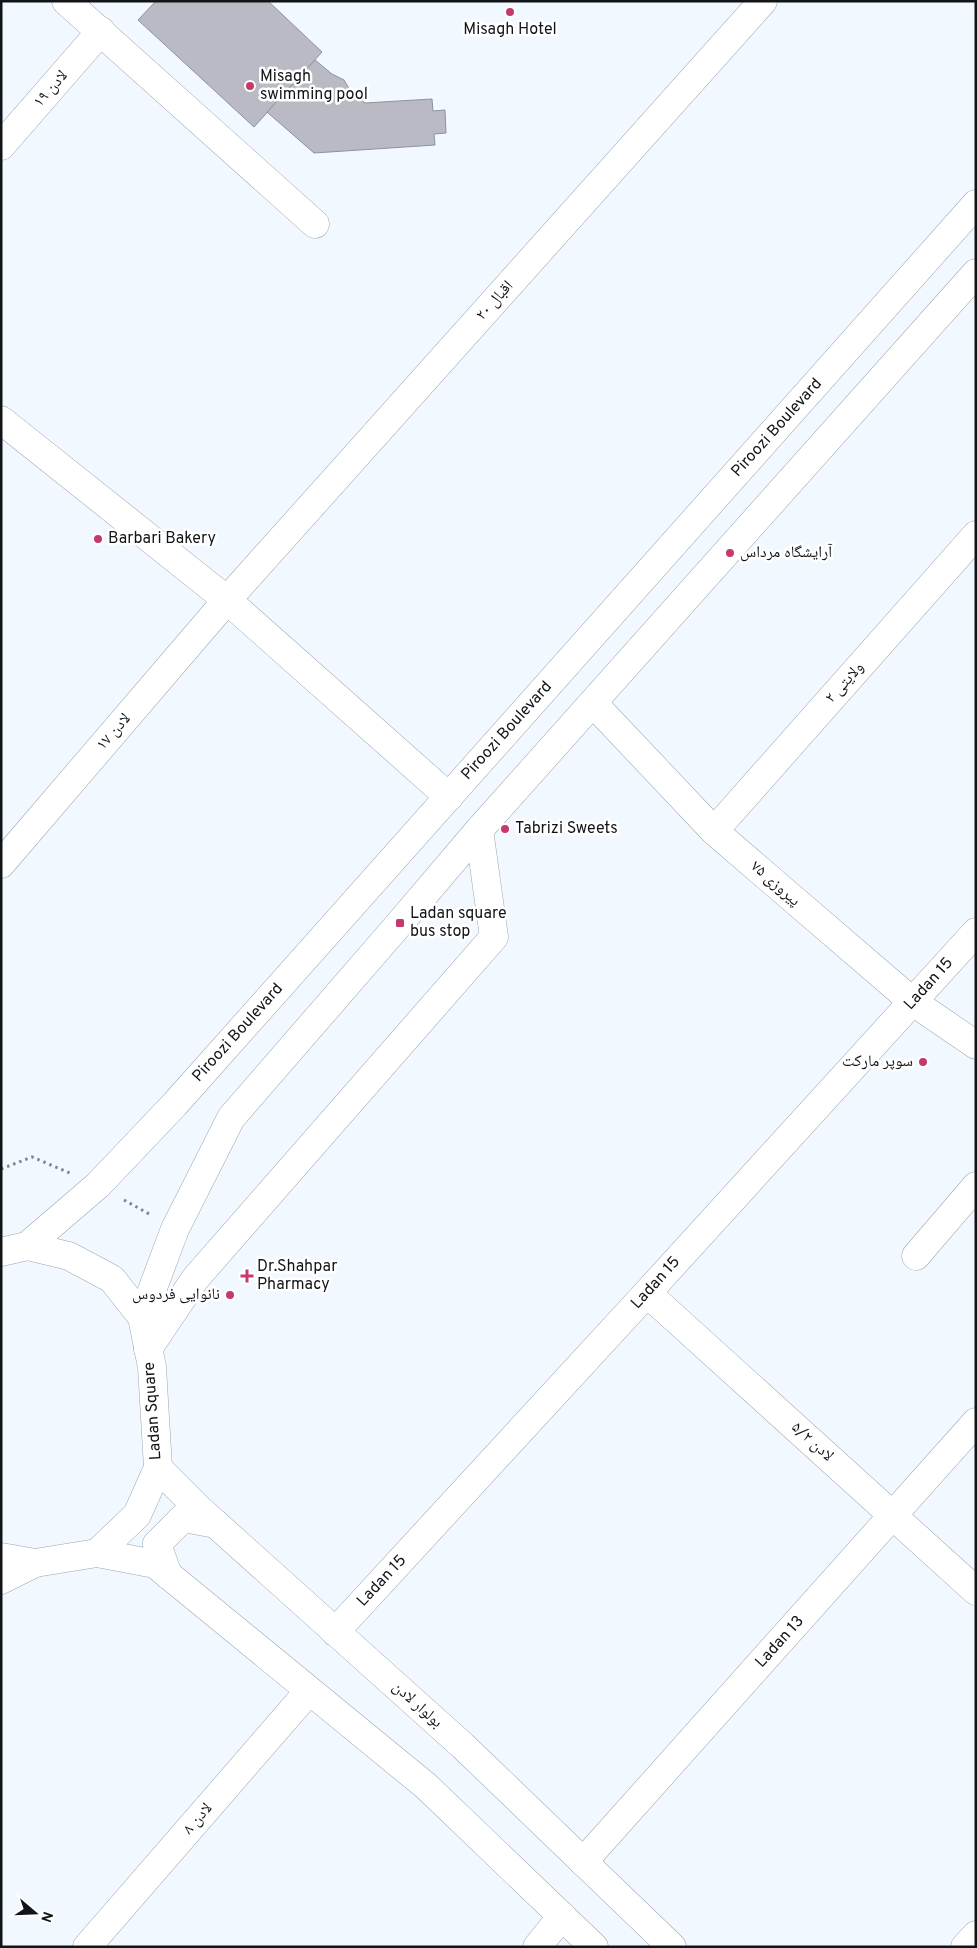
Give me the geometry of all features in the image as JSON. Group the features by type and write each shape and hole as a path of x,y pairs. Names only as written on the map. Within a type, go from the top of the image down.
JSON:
{"street":[{"path":"66,1 315,224"},
{"name":"اقبال ۲۰","path":"227,600 763,1"},
{"name":"لادن ۱۹","path":"1,146 101,31"},
{"name":"Piroozi Boulevard","path":"14,1249 98,1185 175,1104 976,204"},
{"path":"142,1317 175,1229 231,1118 479,830 976,273"},
{"path":"1,420 227,600 449,797"},
{"name":"ولایتی ۲","path":"714,831 976,535"},
{"name":"لادن ۱۷","path":"1,864 227,600"},
{"name":"پیروزی ۷۵","path":"593,703 714,831 913,1002 976,1045"},
{"path":"148,1349 195,1279 494,937 479,830"},
{"name":"Ladan 15","path":"335,1632 976,932"},
{"path":"916,1256 976,1186"},
{"name":"Ladan Square","path":"14,1249 69,1256 112,1278 142,1317 152,1366 158,1468 137,1515 97,1553"},
{"name":"لادن ۵/۲","path":"647,1293 976,1591"},
{"name":"Ladan 13","path":"583,1862 976,1422"},
{"name":"بولوار لادن","path":"158,1468 216,1524 463,1746 672,1947"},
{"path":"168,1575 157,1544 183,1518 216,1524"},
{"path":"1,1580 35,1564 97,1553 155,1564 426,1786 594,1947"},
{"path":"1,1556 35,1564"},
{"name":"لادن ۸","path":"87,1947 309,1690"},
{"path":"537,1947 562,1916"},
{"path":"965,1947 976,1935"}],"building":[{"name":"Misagh swimming pool","path":"156,1 268,1 322,52 254,127 138,20"},
{"path":"315,60 332,74 344,80 350,90 365,103 432,99 433,111 445,110 446,133 434,134 435,145 314,153 267,112"}],"place":[{"name":"Misagh Hotel","path":"510,12"},
{"name":"Misagh swimming pool","path":"250,86"},
{"name":"Barbari Bakery","path":"98,539"},
{"name":"آرایشگاه مرداس","path":"730,553"},
{"name":"Tabrizi Sweets","path":"505,829"},
{"name":"Ladan square bus stop","path":"400,923"},
{"name":"سوپر مارکت","path":"923,1062"},
{"name":"Dr.Shahpar Pharmacy","path":"247,1276"},
{"name":"نانوایی فردوس","path":"230,1295"}]}
